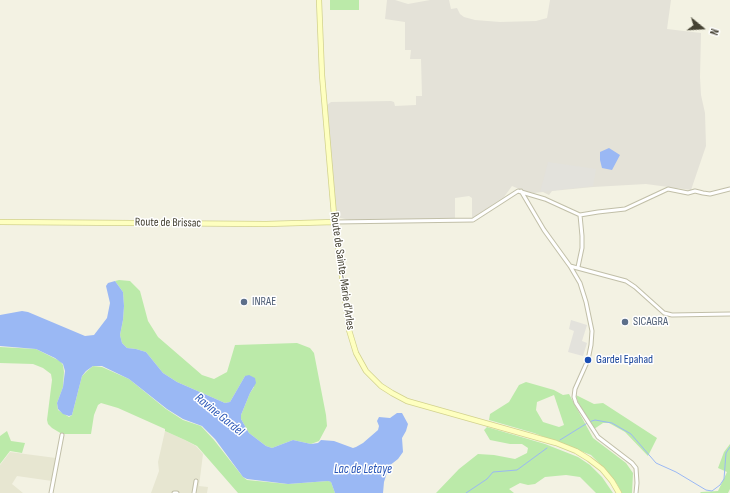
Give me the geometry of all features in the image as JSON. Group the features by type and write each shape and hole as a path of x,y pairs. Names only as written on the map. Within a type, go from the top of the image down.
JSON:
{"main road":[{"name":"Route de Sainte-Marie d'Arles","path":"319,0 322,75 335,222 349,330 356,353 366,371 381,386 407,401 556,443 576,451 602,469 612,481 619,493"},
{"name":"Route de Brissac","path":"0,222 266,224 335,222"}],"street":[{"path":"335,222 473,220 513,193 521,191 554,203 580,216 625,209 668,189 688,193 695,191 710,194 730,189"},
{"path":"521,191 544,230 570,266 580,283 586,302 592,331 591,345 588,360 575,389 574,397 576,403 598,438 632,463 636,468 636,493"},
{"path":"578,268 582,236 580,216"},
{"path":"570,266 626,281 635,287 664,313 672,315 730,314"},
{"path":"51,493 62,435"},
{"path":"194,493 196,481"}],"shaded area":[{"path":"387,0 395,0 408,4 430,0 449,0 451,9 457,8 460,14 464,17 475,20 500,22 536,21 547,18 550,0 671,0 667,29 701,33 700,77 701,95 705,113 706,146 691,190 646,184 552,191 549,195 543,192 534,193 524,191 512,186 504,197 472,218 472,198 469,196 455,198 455,219 350,220 336,217 330,161 327,105 331,102 391,101 394,102 395,106 416,105 416,96 422,96 421,59 410,59 411,50 405,50 405,22 385,19"},
{"path":"548,162 596,169 593,186 540,192"},
{"path":"571,320 587,325 582,341 587,343 583,356 568,352 574,331 569,329"},
{"path":"165,431 196,446 203,454 199,486 208,487 207,493 151,493 159,471 158,462"},
{"path":"10,452 56,458 52,481 17,476 12,484 23,493 0,493 0,465"}],"green space":[{"path":"330,0 359,0 359,10 330,10"},
{"path":"115,281 130,281 140,291 148,321 158,337 202,375 214,379 227,372 235,345 297,343 310,348 314,353 326,415 327,426 319,441 311,444 293,440 272,448 266,446 249,433 241,419 241,415 254,387 245,376 230,402 225,403 177,382 163,373 146,352 127,348 122,343 120,335 124,306 123,292"},
{"path":"0,347 36,349 60,361 63,365 64,372 63,387 57,403 58,410 69,417 72,415 82,376 93,366 102,367 129,379 166,409 183,420 201,426 247,480 288,484 328,481 331,482 335,493 238,493 197,446 165,431 165,429 118,408 101,403 98,405 94,415 91,434 62,434 52,428 48,424 47,420 52,380 51,374 43,368 33,364 0,363"},
{"path":"526,382 554,390 563,395 569,394 593,438 626,463 633,473 632,493 622,493 617,484 591,455 534,433 489,420 490,414 509,402 519,385","holes":["554,395 564,425 559,427 543,422 536,410 537,402"]},
{"path":"576,395 594,404 603,403 657,438 648,456 625,432 609,423 603,423 594,429 578,402"},
{"path":"487,427 545,444 578,457 590,465 602,477 613,493 596,493 580,477 566,475 545,477 535,484 528,485 520,483 509,489 514,493 436,493 459,469 478,454 515,459 527,453 528,448 522,444 510,444 490,440 484,430"},
{"path":"7,431 11,441 25,443 22,453 10,451 0,464 0,436"},
{"path":"730,444 730,489 728,493 700,493 718,491 727,472 718,468 724,452"}],"water":[{"path":"609,148 620,155 612,170 602,168 600,160 600,152"},
{"name":"Lac de Letaye","path":"115,281 123,292 124,306 120,335 122,343 127,348 146,352 163,373 177,382 225,403 230,402 245,376 249,375 255,378 256,383 250,393 241,415 241,419 249,433 266,446 272,448 293,440 311,444 318,443 321,440 334,441 353,448 363,443 378,430 379,426 377,421 379,417 390,418 397,413 402,413 408,424 402,438 403,452 398,459 389,466 384,482 383,493 335,493 331,482 328,481 288,484 247,479 243,477 215,439 202,426 183,419 167,409 129,379 102,366 93,366 86,371 82,376 72,415 69,416 63,414 58,409 57,403 63,387 65,371 63,364 55,358 36,349 0,346 0,315 22,311 28,312 85,336 94,335 107,318 110,303 106,286 108,283"}],"waterway":[{"name":"Ravine Gardel","path":"560,440 589,422 595,420 612,423 631,434 656,463 676,472 706,490 712,491 720,485 724,479 726,453 730,447"},
{"name":"Ravine Gardel","path":"466,493 487,479 493,472 517,470 547,448"}],"place":[{"name":"INRAE","path":"244,302"},
{"name":"SICAGRA","path":"625,322"},
{"name":"Gardel Epahad","path":"588,360"}]}
